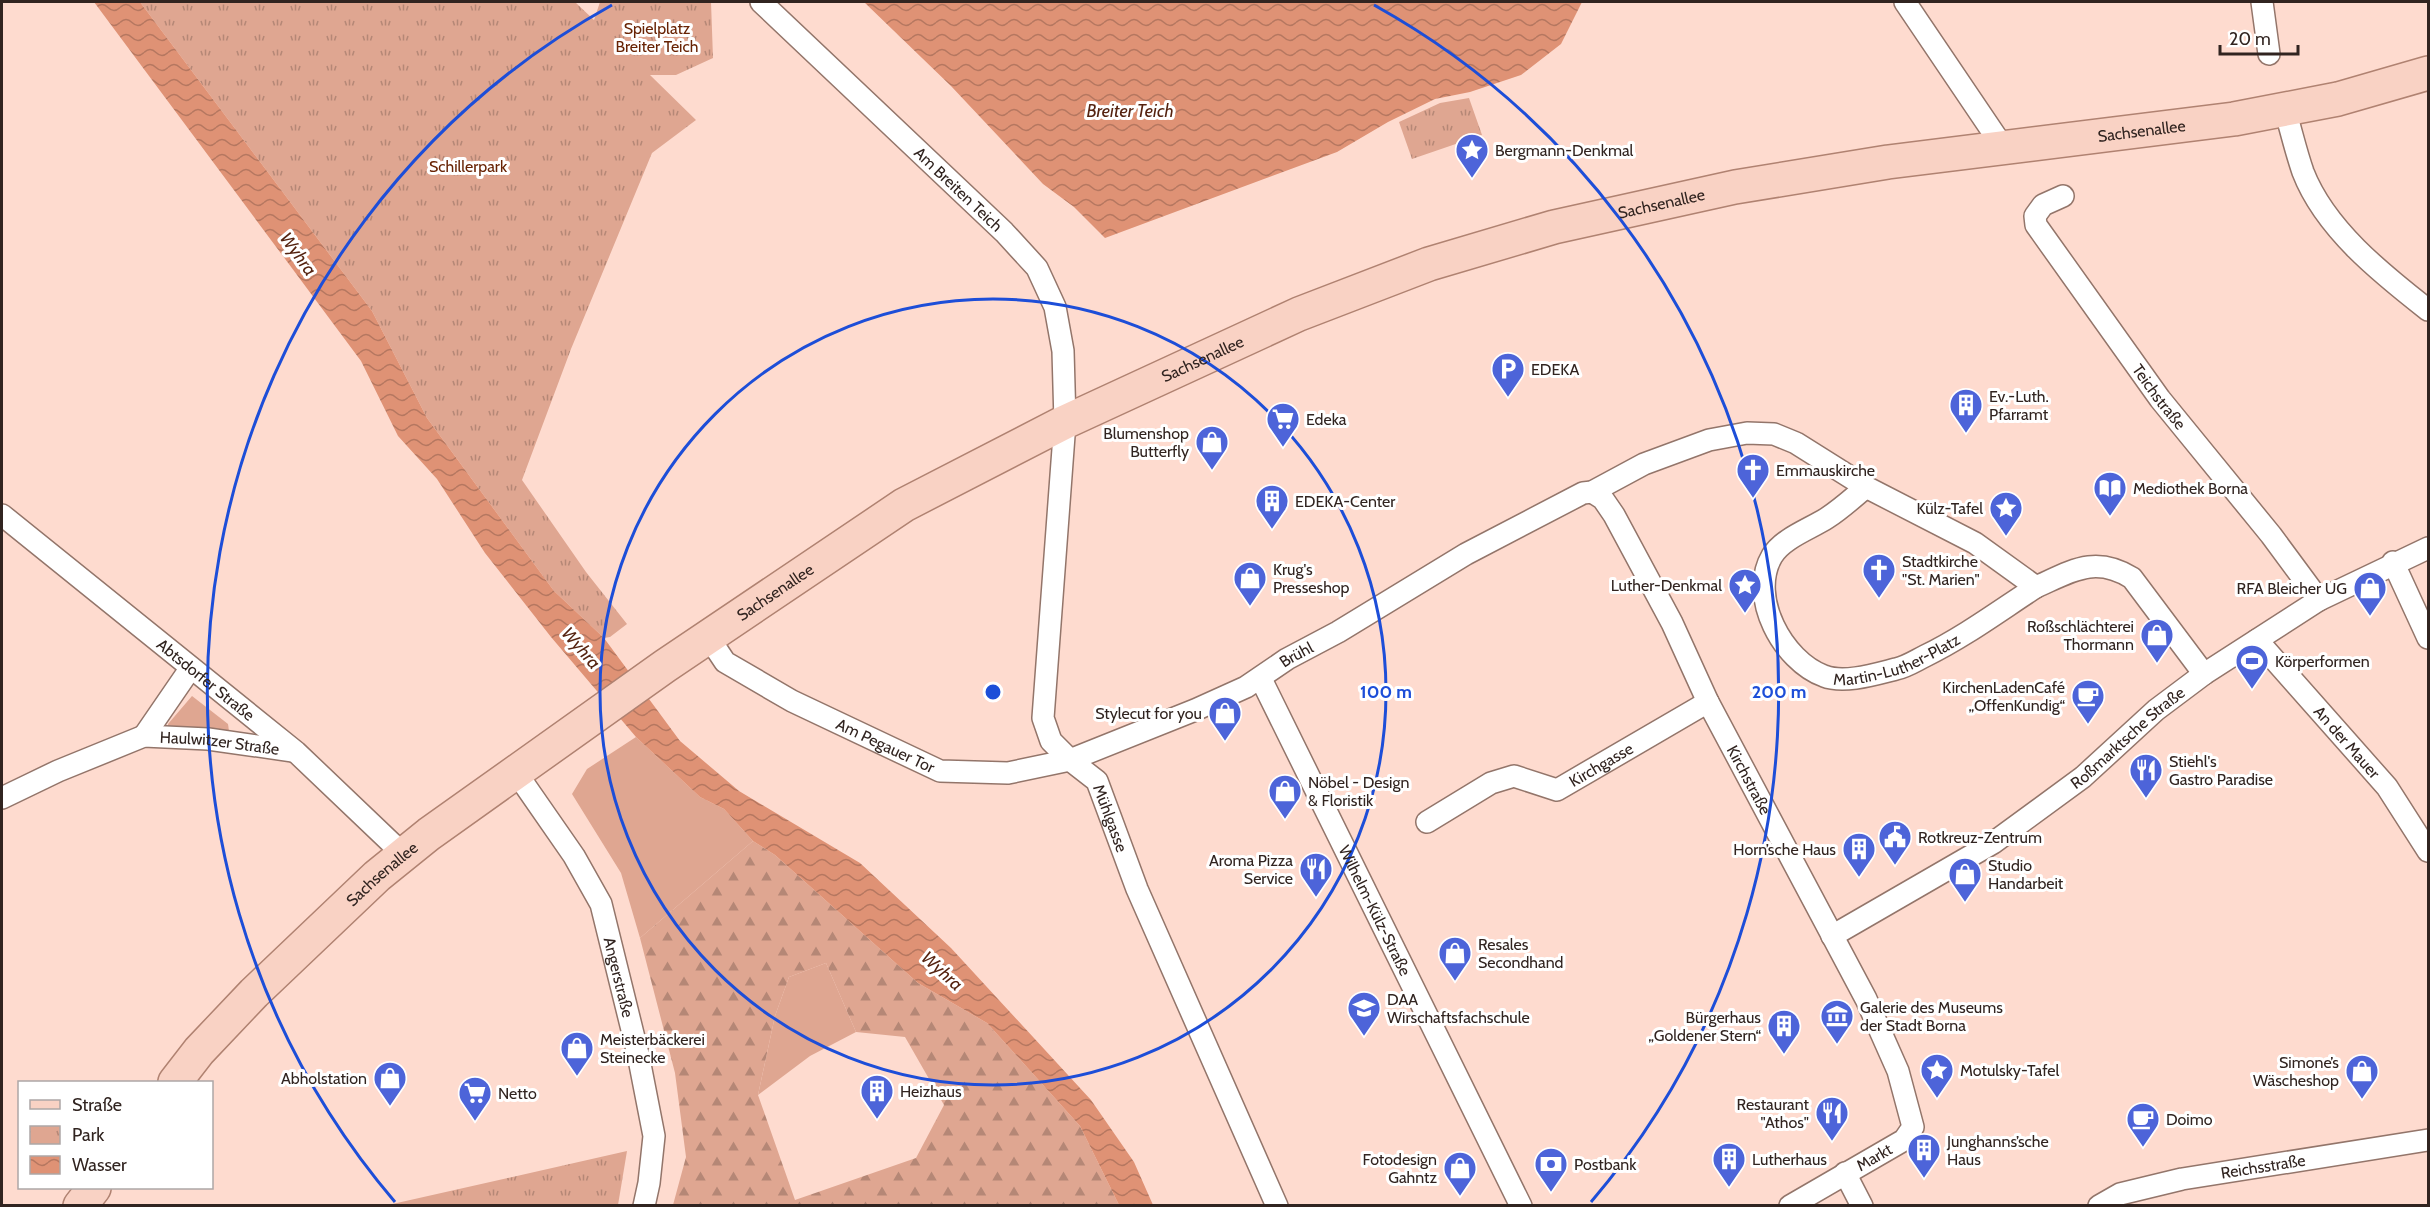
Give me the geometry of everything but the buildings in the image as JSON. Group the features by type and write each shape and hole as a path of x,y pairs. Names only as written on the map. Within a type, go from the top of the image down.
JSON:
{"main road":[{"name":"Sachsenallee","path":"177,1081 200,1051 262,985 303,944 403,854 564,735 664,666 904,506 1065,422 1299,314 1429,264 1543,230 1735,187 1888,162 2183,126 2285,110 2381,88 2428,73"},
{"path":"80,1206 93,1189"}],"street":[{"name":"Am Breiten Teich","path":"761,2 987,216 1037,268 1055,307 1063,351 1065,422"},
{"path":"1905,2 2003,147"},
{"path":"2262,2 2269,54"},
{"path":"2285,110 2303,171 2334,221 2374,267 2428,310"},
{"name":"Teichstraße","path":"2063,196 2043,205 2035,216 2036,225 2160,399 2271,535 2319,600"},
{"name":"Mühlgasse","path":"1065,422 1042,718 1051,741 1070,760 1097,781 1137,889 1277,1206"},
{"path":"1592,492 1644,464 1709,440 1747,433 1774,434 1796,443 1866,487 1975,543 2036,587"},
{"name":"Martin-Luther-Platz","path":"1866,487 1829,517 1786,543 1773,554 1766,569 1764,592 1770,615 1783,643 1802,664 1826,677 1850,678 1898,669 1964,637 2036,587 2078,568 2102,565 2121,571 2132,578 2204,674"},
{"name":"Brühl","path":"983,774 1008,773 1070,760 1196,711 1261,679 1287,659 1338,632 1466,554 1583,493 1592,492"},
{"name":"Kirchstraße","path":"1592,492 1603,499 1614,515 1672,623 1708,702 1878,1027 1910,1108"},
{"name":"Abtsdorfer Straße","path":"2,515 190,669 296,752 375,830 403,854"},
{"name":"Roßmarktsche Straße","path":"1832,936 1994,843 2083,777 2156,710 2204,674 2319,600 2393,562 2428,548"},
{"path":"2393,562 2428,638"},
{"name":"Am Pegauer Tor","path":"709,638 725,662 792,701 940,771 983,774"},
{"name":"An der Mauer","path":"2258,640 2386,787 2428,851"},
{"name":"Haulwitzer Straße","path":"144,736 190,669"},
{"name":"Wilhelm-Külz-Straße","path":"1261,679 1521,1206"},
{"name":"Kirchgasse","path":"1426,822 1491,783 1514,776 1557,790 1708,702"},
{"name":"Haulwitzer Straße","path":"2,798 58,771 144,736 208,739 296,752"},
{"name":"Angerstraße","path":"516,771 590,881 601,904 638,1054 654,1136 644,1206"},
{"name":"Markt","path":"1790,1206 1904,1140 1913,1127 1910,1108"},
{"name":"Reichsstraße","path":"2099,1206 2120,1194 2182,1179 2428,1140"},
{"name":"Markt","path":"1845,1173 1862,1206"}],"green space":[{"name":"Schillerpark","path":"140,2 575,2 594,20 600,2 711,2 713,58 676,75 650,75 696,120 652,153 571,349 522,480 586,572 627,624 610,637 604,638 554,591 427,418 372,311"},
{"path":"1469,98 1482,135 1412,159 1399,122 1440,103"},
{"path":"192,696 228,724 229,731 225,734 168,728 168,724"},
{"path":"636,737 700,797 724,809 753,841 640,938 621,873 572,794 587,769"},
{"path":"753,841 775,855 918,983 987,1023 1080,1126 1119,1205 673,1205 686,1157 675,1073 640,938","holes":["826,963 856,1032 905,1037 944,1105 916,1158 795,1200 758,1095 775,1016 789,977"]},
{"path":"826,963 856,1032 810,1056 758,1095 775,1016 789,977"},
{"path":"627,1151 618,1205 388,1205"}],"water":[{"name":"Wyhra","path":"94,2 140,2 372,311 427,418 554,591 604,638 680,741 739,791 860,863 951,948 1091,1100 1134,1162 1153,1205 1119,1205 1080,1126 987,1023 918,983 775,855 753,841 724,809 700,797 636,737 551,637 485,553 437,479 398,436 361,361"},
{"name":"Breiter Teich","path":"864,2 1582,2 1561,44 1521,75 1470,92 1435,99 1388,122 1337,152 1105,238 1074,207 1043,184 951,86"}],"place":[{"name":"Bergmann-Denkmal","path":"1472,179"},
{"name":"EDEKA","path":"1508,398"},
{"name":"Ev.-Luth. Pfarramt","path":"1966,434"},
{"name":"Edeka","path":"1283,448"},
{"name":"Blumenshop Butterfly","path":"1212,471"},
{"name":"Emmauskirche","path":"1753,499"},
{"name":"Mediothek Borna","path":"2110,517"},
{"name":"EDEKA-Center","path":"1272,530"},
{"name":"Külz-Tafel","path":"2006,537"},
{"name":"Stadtkirche \"St. Marien\"","path":"1879,599"},
{"name":"Krug's Presseshop","path":"1250,607"},
{"name":"Luther-Denkmal","path":"1745,614"},
{"name":"RFA Bleicher UG","path":"2370,617"},
{"name":"Roßschlächterei Thormann","path":"2157,664"},
{"name":"Körperformen","path":"2252,690"},
{"name":"KirchenLadenCafé „OffenKundig“","path":"2088,725"},
{"name":"Stylecut for you","path":"1225,742"},
{"name":"Stiehl's Gastro Paradise","path":"2146,799"},
{"name":"Nöbel - Design & Floristik","path":"1285,820"},
{"name":"Rotkreuz-Zentrum","path":"1895,866"},
{"name":"Horn’sche Haus","path":"1859,878"},
{"name":"Aroma Pizza Service","path":"1316,898"},
{"name":"Studio Handarbeit","path":"1965,903"},
{"name":"Resales Secondhand","path":"1455,982"},
{"name":"DAA Wirschaftsfachschule","path":"1364,1037"},
{"name":"Galerie des Museums der Stadt Borna","path":"1837,1045"},
{"name":"Bürgerhaus „Goldener Stern“","path":"1784,1055"},
{"name":"Meisterbäckerei Steinecke","path":"577,1077"},
{"name":"Motulsky-Tafel","path":"1937,1099"},
{"name":"Simone’s Wäscheshop","path":"2362,1100"},
{"name":"Abholstation","path":"390,1107"},
{"name":"Heizhaus","path":"877,1120"},
{"name":"Netto","path":"475,1122"},
{"name":"Restaurant \"Athos\"","path":"1832,1142"},
{"name":"Doimo","path":"2143,1148"},
{"name":"Junghanns’sche Haus","path":"1924,1179"},
{"name":"Lutherhaus","path":"1729,1188"},
{"name":"Postbank","path":"1551,1193"},
{"name":"Fotodesign Gahntz","path":"1460,1197"}],"park label":[{"name":"Spielplatz Breiter Teich","path":"657,37"}]}
